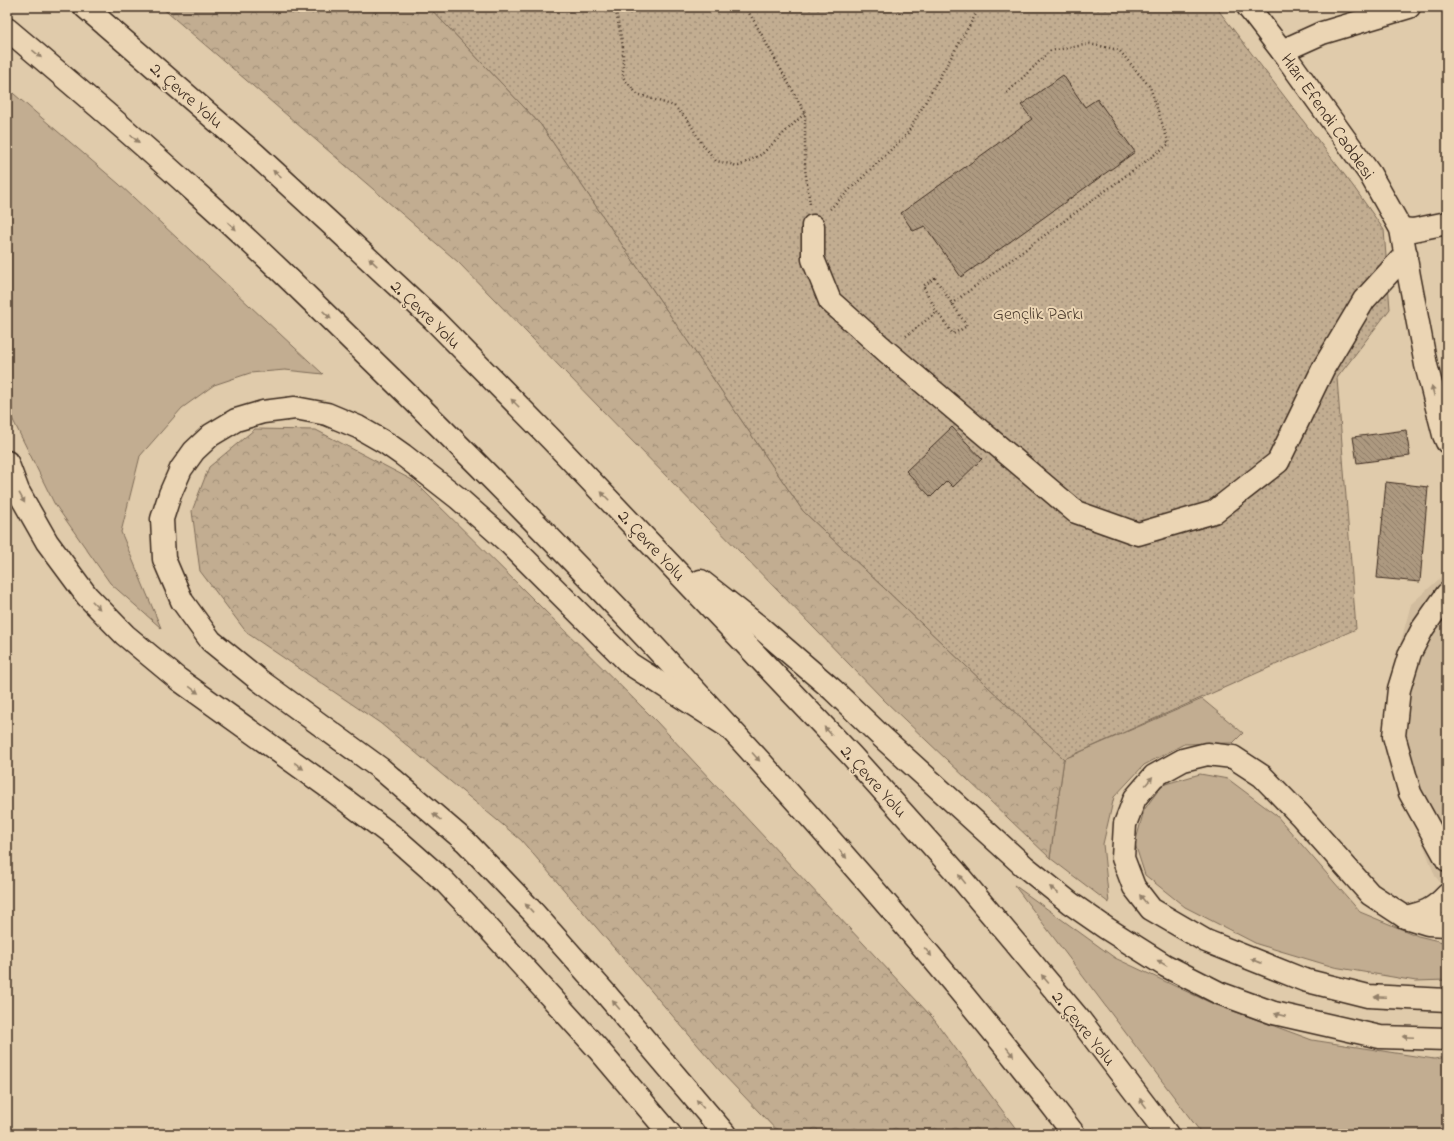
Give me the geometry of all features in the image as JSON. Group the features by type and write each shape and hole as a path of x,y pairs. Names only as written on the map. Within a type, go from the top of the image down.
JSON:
{"main road":[{"name":"2. Çevre Yolu","path":"85,7 255,154 360,250 551,438 851,755 954,870 1080,1020 1167,1134"},
{"name":"Hızır Efendi Caddesi","path":"1248,7 1282,51 1370,174 1402,229"},
{"path":"1282,51 1322,33 1410,7"},
{"path":"7,29 194,190 296,285 471,457 588,576 814,820 928,952 1031,1078 1074,1134"},
{"path":"1447,223 1413,230 1402,229 1409,276 1426,365 1447,442"},
{"path":"813,226 812,259 830,301 886,351 1076,512 1138,534 1214,512 1278,462 1324,367 1364,300 1406,254"},
{"path":"725,1134 606,994 533,912 466,842 381,769 259,680 211,641 182,601 164,560 162,519 170,494 181,469 194,451 211,435 236,420 263,412 295,408 327,414 358,427 403,454 510,544 630,664 730,728"},
{"path":"7,462 18,490 47,542 87,596 125,634 178,679 324,784 394,838 444,881 598,1049 670,1134"},
{"path":"642,535 762,629 832,690 888,743 1024,866 1070,903 1166,966 1219,993 1274,1013 1380,1037 1447,1039"},
{"path":"1447,594 1423,628 1410,653 1399,690 1394,736 1410,793 1447,860"},
{"path":"1447,925 1428,924 1405,917 1370,894 1300,815 1262,776 1233,757 1207,754 1183,760 1154,776 1135,798 1125,824 1123,858 1134,887 1151,910 1206,941 1304,980 1368,996 1447,1000"},
{"path":"1405,917 1423,913 1437,905 1447,895"}],"path":[{"path":"615,7 623,48 623,77 637,94 674,106 688,120 700,141 716,161 739,166 762,154 805,113"},
{"path":"745,7 754,20 805,113 805,169 813,226"},
{"path":"813,226 907,134 980,7"},
{"path":"951,304 1169,144 1150,87 1119,50 1090,44 1050,51 1007,93"},
{"path":"935,278 967,326 953,334 937,312 923,286 935,278"},
{"path":"886,351 937,312"}],"shaded area":[{"path":"1447,572 1447,891 1435,876 1419,833 1402,801 1385,753 1396,660 1411,604"}],"green space":[{"path":"161,7 429,7 541,125 803,511 1064,759 1050,858 885,701 458,262"},
{"name":"Gençlik Parkı","path":"429,7 1216,7 1353,186 1384,230 1390,309 1337,378 1356,629 1064,759 803,511 541,125"},
{"path":"7,88 119,184 323,374 285,370 250,373 214,385 182,408 140,456 121,532 161,628 110,583 54,503 7,408"},
{"path":"255,429 316,430 414,481 656,721 932,1017 1020,1134 780,1134 721,1072 521,840 380,723 247,633 200,571 192,511 209,467"},
{"path":"1202,699 1243,733 1233,743 1184,744 1144,765 1114,797 1103,844 1109,903 1050,858 1064,759"},
{"path":"1200,774 1228,779 1276,815 1360,912 1418,936 1447,943 1447,980 1416,981 1334,967 1257,944 1185,907 1145,875 1135,844 1144,810 1162,785"},
{"path":"1014,885 1115,958 1209,1002 1312,1040 1434,1059 1447,1057 1447,1134 1202,1134"}],"building":[{"path":"1063,75 1085,107 1097,99 1135,152 961,277 925,226 913,231 901,213 1032,119 1021,105"},
{"path":"952,427 982,459 953,487 947,481 931,497 906,471"},
{"path":"1406,430 1410,456 1357,463 1353,437"},
{"path":"1386,482 1428,487 1420,582 1377,578"}]}
